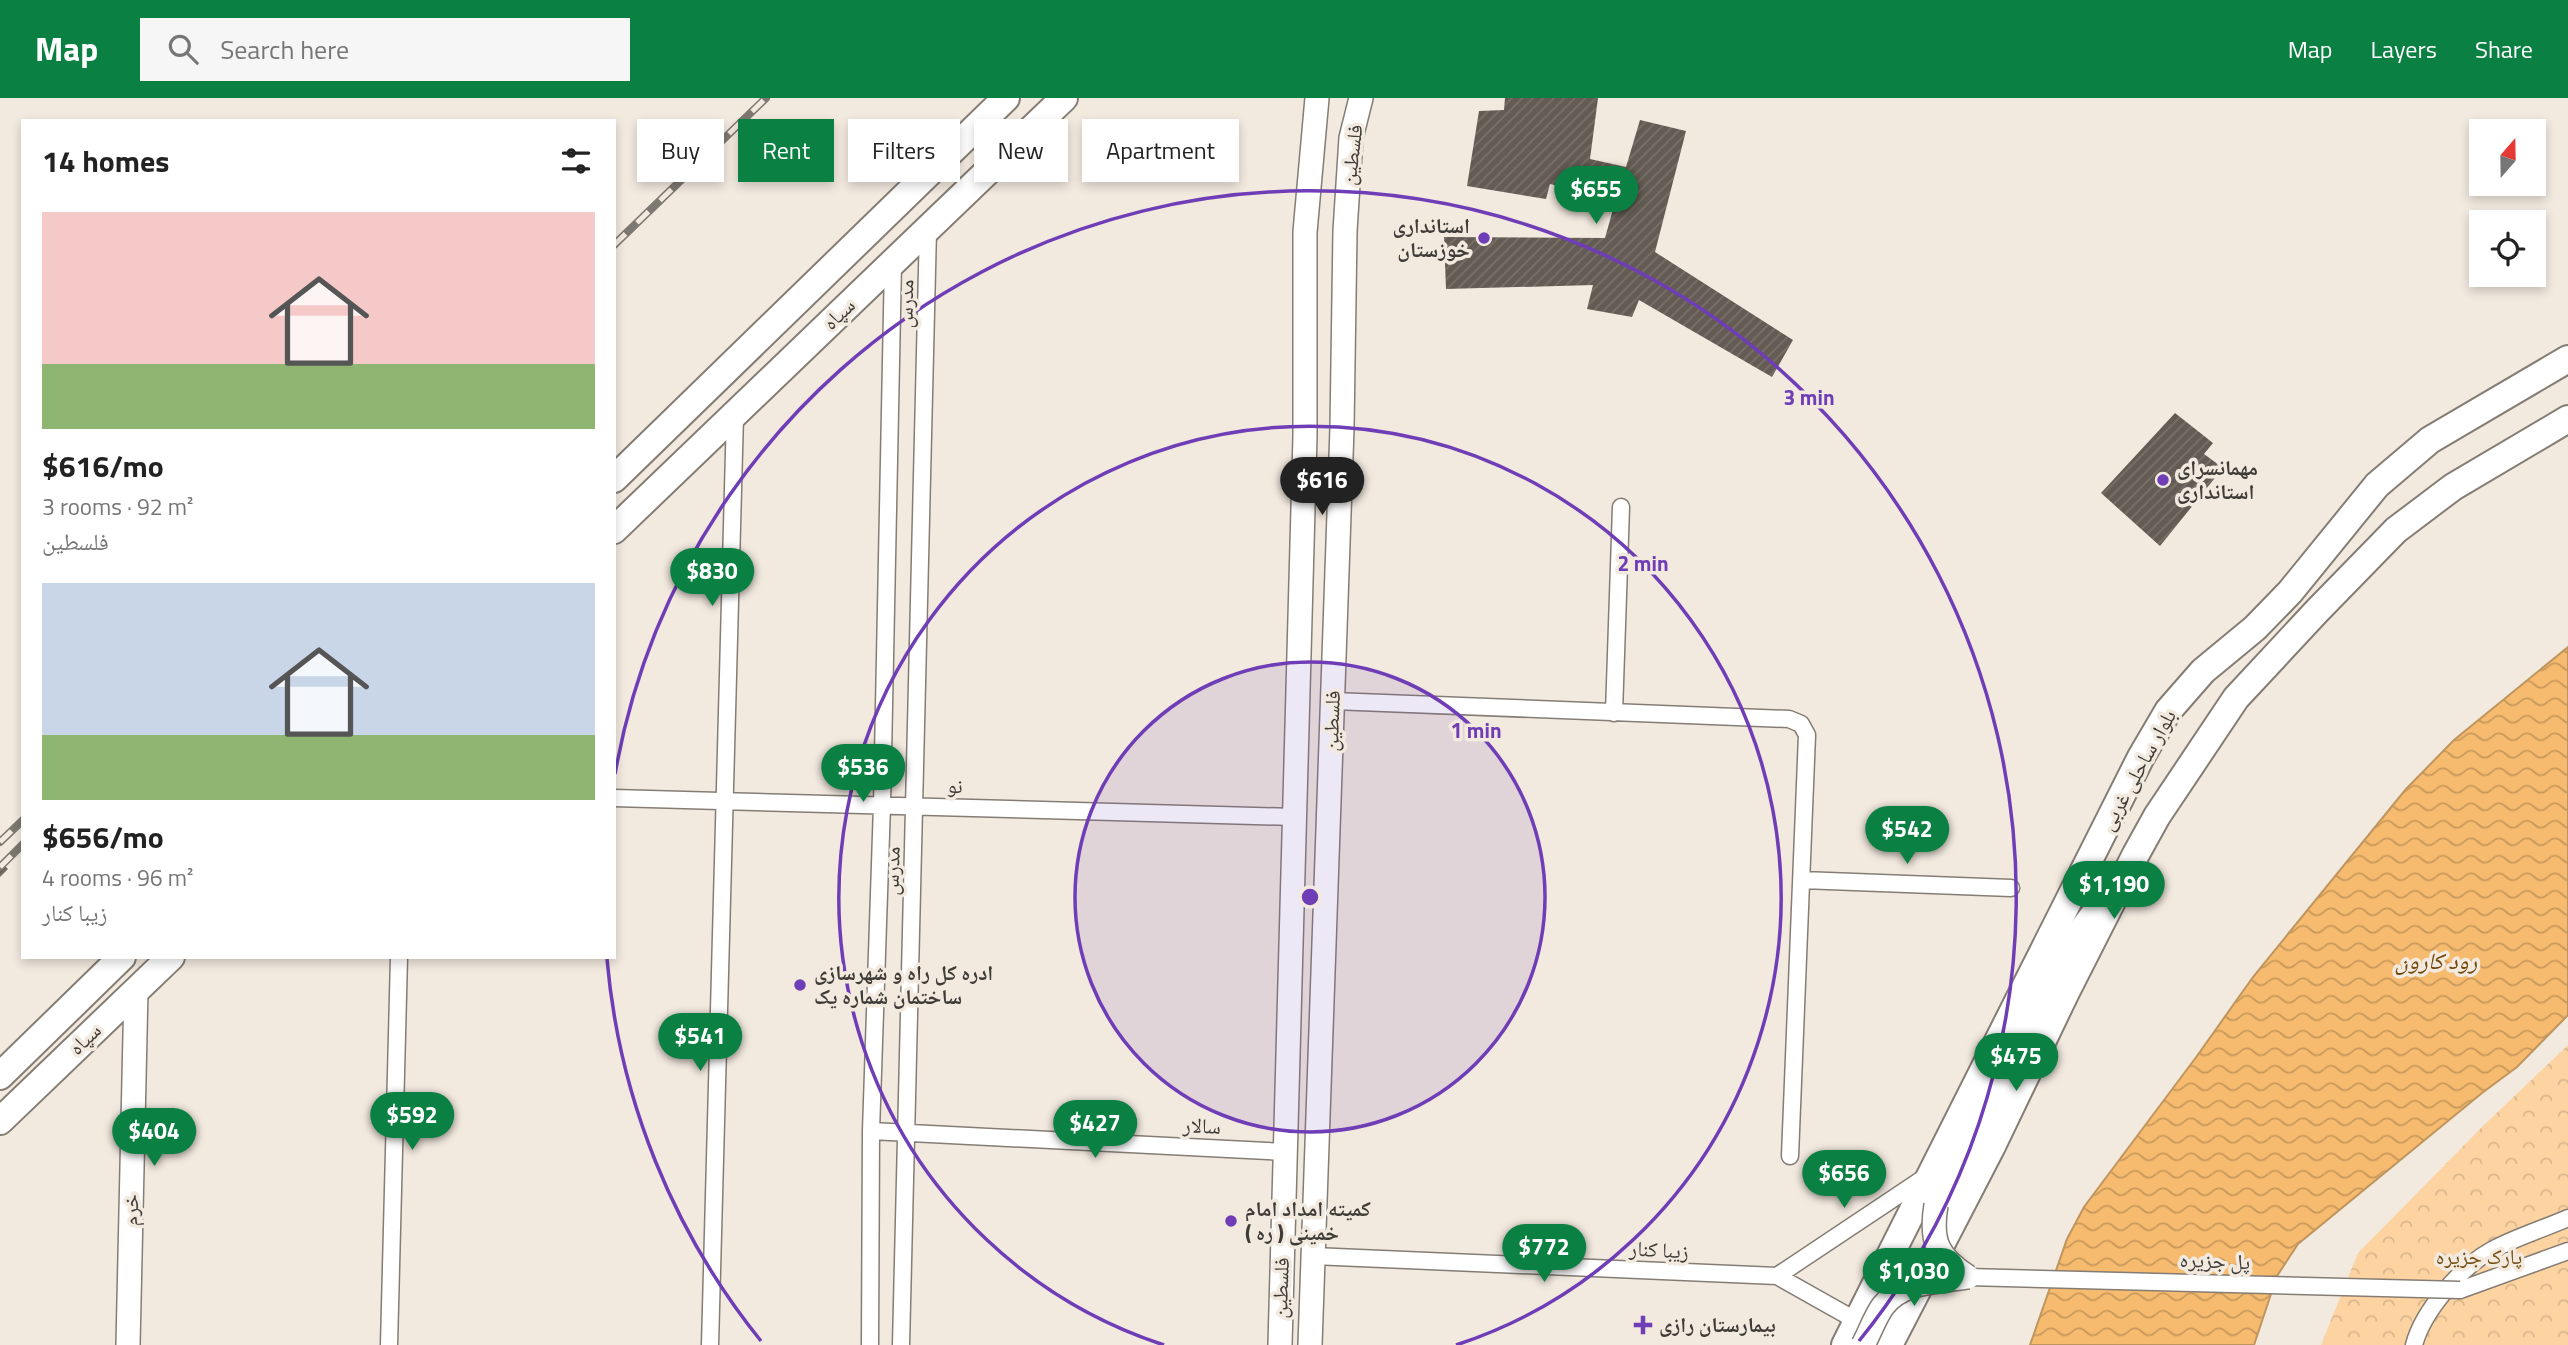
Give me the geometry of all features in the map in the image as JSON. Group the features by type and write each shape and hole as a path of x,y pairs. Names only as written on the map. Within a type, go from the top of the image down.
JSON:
{"main road":[{"name":"سپاه","path":"616,477 1006,98"},
{"name":"سپاه","path":"616,528 1064,98"},
{"name":"بلوار ساحلی غربی","path":"1845,1345 1860,1333 1931,1174 2135,769 2168,711 2203,671 2255,628 2290,592 2377,485 2430,440 2568,359"},
{"name":"بلوار ساحلی غربی","path":"1889,1345 1992,1146 2136,854 2157,817 2236,698 2387,539 2454,487 2568,419"},
{"name":"سپاه","path":"0,1076 120,959"},
{"name":"سپاه","path":"0,1121 169,959"}],"street":[{"name":"فلسطین","path":"1280,1345 1302,538 1306,232 1317,98"},
{"name":"فلسطین","path":"1310,1345 1333,701 1345,231 1351,138 1361,98"},
{"name":"مدرس","path":"901,1345 928,229"},
{"name":"مدرس","path":"870,1345 871,1131 893,263"},
{"path":"710,1345 734,415"},
{"path":"1614,713 1621,507"},
{"path":"1302,538 1338,540"},
{"path":"1333,701 1789,719 1801,724 1807,735 1790,1156"},
{"name":"نو","path":"616,798 1294,817"},
{"path":"1968,1277 1950,1265 1937,1247 1932,1226 1936,1205 2057,961 2136,854"},
{"path":"1802,880 2011,888"},
{"path":"389,1345 399,959"},
{"name":"خرم","path":"128,1345 136,990"},
{"name":"سالار","path":"871,1131 1285,1152"},
{"path":"1931,1174 1777,1276 1860,1333 1895,1293 1913,1285 1968,1277"},
{"path":"2414,1345 2418,1331 2437,1301 2469,1267 2491,1250 2568,1218"},
{"name":"پل جزیره","path":"1968,1277 2460,1290 2568,1251"},
{"name":"زیبا کنار","path":"1313,1255 1777,1276"}],"green space":[{"name":"پارک جزیره","path":"2568,1045 2568,1345 2321,1345 2358,1253 2483,1126"}],"water":[{"name":"رود کارون","path":"2568,647 2568,1015 2517,1067 2298,1244 2277,1276 2254,1345 2030,1345 2067,1239 2084,1207 2253,977 2406,789 2454,740"}],"building":[{"name":"استانداری خوزستان","path":"1505,98 1598,98 1590,159 1626,167 1640,120 1686,131 1655,252 1793,340 1772,377 1639,300 1632,317 1587,309 1593,285 1446,289 1444,237 1605,238 1622,177 1591,170 1586,178 1571,178 1567,188 1550,184 1546,199 1467,186 1479,111 1504,110"},
{"name":"مهمانسرای استانداری","path":"2175,413 2213,443 2204,454 2223,468 2160,546 2101,493"},
{"path":"0,861 8,869 0,877"}],"railway":[{"path":"616,243 766,98"},
{"path":"0,842 21,822"},
{"path":"0,867 21,846"}],"place":[{"name":"استانداری خوزستان","path":"1484,238"},
{"name":"مهمانسرای استانداری","path":"2163,480"},
{"name":"ادره کل راه و شهرسازی ساختمان شماره یک","path":"800,985"},
{"name":"کمیته امداد امام خمینی ( ره )","path":"1231,1221"},
{"name":"بیمارستان رازی","path":"1643,1325"}]}
